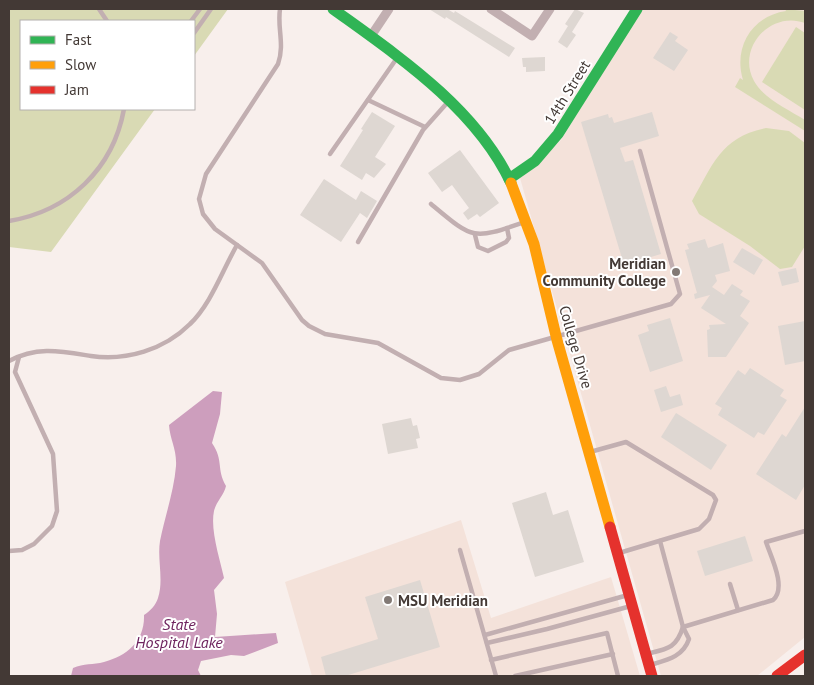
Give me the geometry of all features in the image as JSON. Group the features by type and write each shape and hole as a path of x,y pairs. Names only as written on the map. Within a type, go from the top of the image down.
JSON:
{"street":[{"name":"College Drive","path":"334,9 371,36 448,102 480,134 509,179 526,222 649,665"},
{"path":"371,36 389,9"},
{"path":"491,9 532,36 550,9"},
{"name":"14th Street","path":"509,179 534,161 558,134 638,9"},
{"path":"777,676 805,655"}],"lane":[{"path":"99,9 106,20"},
{"path":"192,20 200,9"},
{"path":"195,32 211,9"},
{"path":"280,9 278,19 282,43 278,64 206,174 200,190 200,207 203,214 215,228 262,263 309,326 336,337 378,343 441,378 450,380 469,378 479,374 509,350 557,338 671,304 680,294 640,151"},
{"path":"330,154 397,58"},
{"path":"368,100 425,127"},
{"path":"358,242 425,127 448,102"},
{"path":"9,221 46,211 80,189 102,165 110,151 117,136 124,110"},
{"path":"431,204 463,231 475,235 526,222"},
{"path":"475,235 478,247 488,251 506,242 509,238 507,228"},
{"path":"9,361 36,350 97,356 124,356 145,352 169,340 190,324 202,308 237,245"},
{"path":"9,551 22,550 34,544 52,526 57,511 53,454 15,372 19,357"},
{"path":"9,370 15,372"},
{"path":"590,452 626,442 713,495 716,500 715,506 703,526 618,554"},
{"path":"683,626 773,600 779,592 779,584 766,542 805,531"},
{"path":"649,665 674,658 681,653 689,639 683,626 660,541"},
{"path":"460,550 496,676"},
{"path":"730,584 738,610"},
{"path":"485,635 631,600"},
{"path":"487,643 548,629 631,600"},
{"path":"649,665 672,647 679,638 683,626"},
{"path":"492,660 607,633 618,676"},
{"path":"515,676 613,654"}],"shaded area":[{"name":"Meridian Community College","path":"642,9 805,9 805,637 757,676 661,676 520,178 561,140"},
{"name":"MSU Meridian","path":"461,520 491,618 611,577 640,676 312,676 285,582"}],"green space":[{"path":"9,9 228,9 195,55 195,20 20,20 20,110 154,110 51,252 9,247"},
{"path":"785,9 805,11 805,23 792,20 780,22 769,27 753,45 750,56 750,68 754,81 764,93 805,120 805,131 735,87 740,78 743,80 741,56 743,45 748,35 764,19 786,11"},
{"path":"796,27 805,33 805,110 762,82"},
{"path":"766,128 789,131 805,143 805,246 792,267 780,269 750,246 699,214 692,201 713,164 728,145 751,132"}],"water":[{"name":"State Hospital Lake","path":"213,391 222,392 220,414 212,443 218,455 221,474 226,486 215,508 213,519 214,536 224,578 214,590 217,614 215,637 276,633 278,643 244,656 231,655 201,661 198,670 201,676 71,676 73,668 100,663 120,656 138,640 144,624 144,615 151,610 157,601 160,591 160,541 176,466 169,425"}],"building":[{"path":"429,9 447,9 454,13 455,11 515,48 509,57 446,17 445,19"},
{"path":"575,9 584,13 572,32 576,35 567,48 558,42 568,26 565,24"},
{"path":"670,32 678,37 675,41 688,50 674,71 653,58"},
{"path":"545,57 545,71 526,72 526,67 523,67 522,58"},
{"path":"372,112 395,126 375,157 386,164 374,178 366,173 362,180 340,166"},
{"path":"652,112 659,136 620,148 625,162 633,160 661,254 624,265 581,122 608,114 609,118 612,117 614,123"},
{"path":"460,150 499,203 480,217 477,214 468,220 463,213 469,208 452,185 442,192 428,173"},
{"path":"324,179 356,200 361,191 377,201 367,218 360,213 341,242 300,215"},
{"path":"705,239 708,248 723,243 730,271 715,275 717,281 712,287 724,295 732,284 743,291 740,295 750,301 740,316 749,323 726,357 708,357 707,330 710,329 709,325 726,324 701,308 710,295 695,299 694,294 697,293 685,250 689,249 687,244"},
{"path":"742,248 763,260 754,275 733,262"},
{"path":"796,268 799,282 782,286 778,272"},
{"path":"670,318 683,361 650,372 638,335 649,331 647,325"},
{"path":"805,321 805,361 785,365 778,326"},
{"path":"750,368 784,390 780,396 787,400 764,435 758,432 754,438 718,415 722,408 715,404 738,370 745,375"},
{"path":"666,386 670,397 680,394 683,405 661,412 654,390"},
{"path":"805,407 805,485 796,500 756,474 782,434 786,437"},
{"path":"676,413 727,445 711,470 661,437"},
{"path":"411,418 413,426 417,425 420,438 416,439 418,448 388,454 382,424"},
{"path":"546,492 553,515 568,510 584,562 535,577 512,503"},
{"path":"745,536 753,561 705,576 697,551"},
{"path":"420,580 440,647 345,676 326,676 321,657 378,639 365,597"}],"traffic: fast":[{"path":"333,9 409,65 456,107 478,131 496,156 511,183"},
{"path":"509,179 535,161 558,134 637,9"}],"traffic: slow":[{"path":"511,183 534,244 557,340 610,527"}],"traffic: jam":[{"path":"610,527 652,676"},
{"path":"777,676 805,655"}],"place":[{"name":"Meridian Community College","path":"676,272"},
{"name":"MSU Meridian","path":"388,600"}]}
